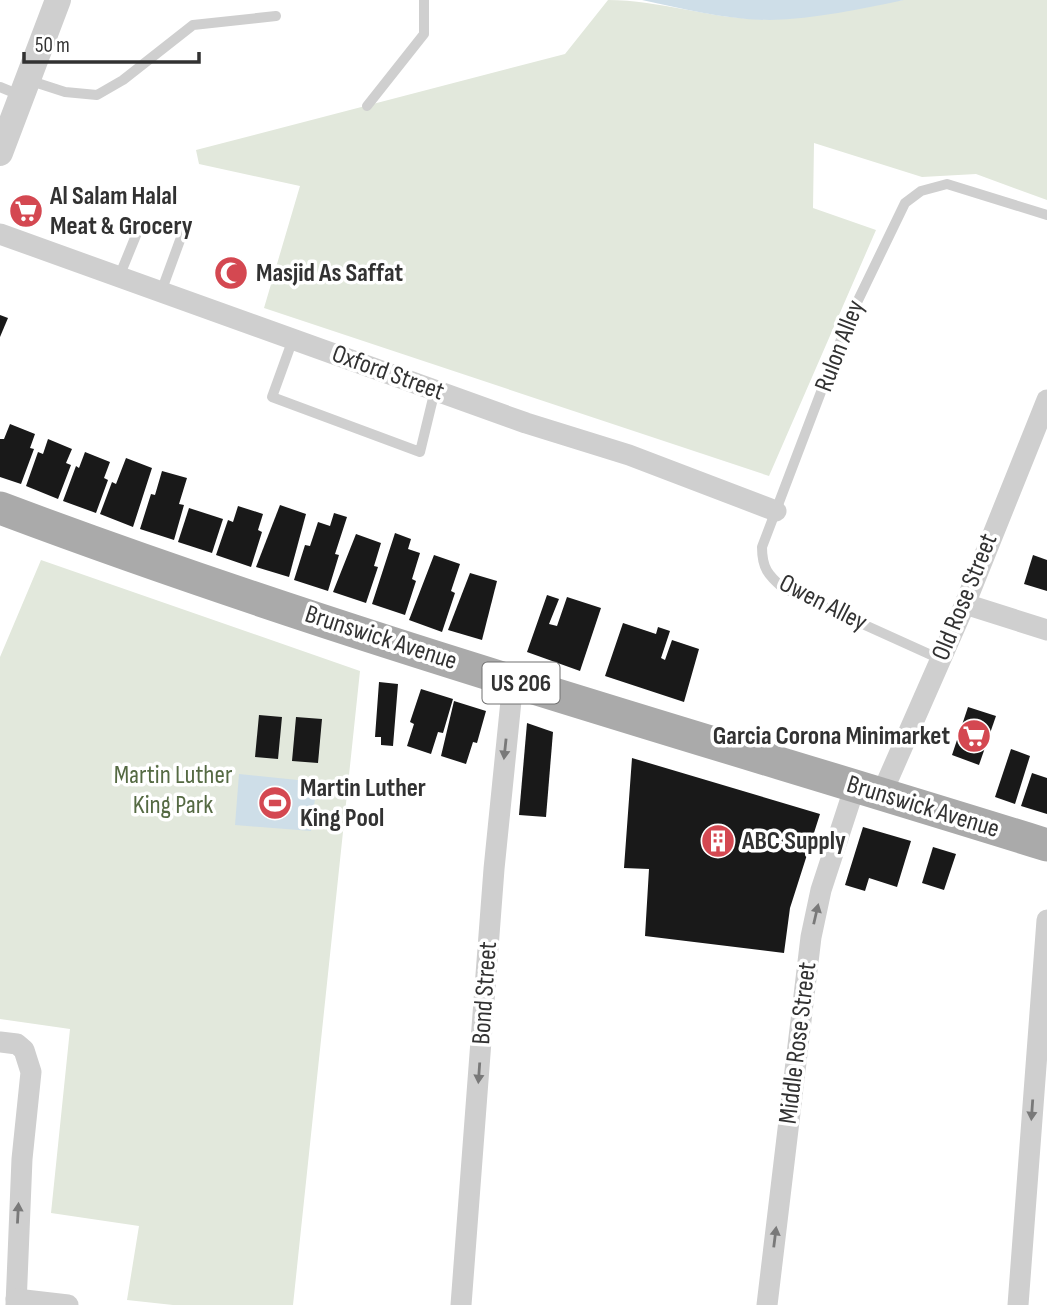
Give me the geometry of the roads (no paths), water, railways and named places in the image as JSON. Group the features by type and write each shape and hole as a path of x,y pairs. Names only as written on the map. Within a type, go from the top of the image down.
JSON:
{"main road":[{"name":"Brunswick Avenue","path":"0,508 135,558 513,681 1047,845"}],"street":[{"path":"0,153 17,88 58,0"},
{"name":"Oxford Street","path":"0,234 526,423 629,455 776,511"},
{"name":"Old Rose Street","path":"868,790 940,659 1041,430 1047,401"},
{"path":"965,604 1047,630"},
{"name":"Bond Street","path":"461,1305 495,869 513,681"},
{"name":"Middle Rose Street","path":"767,1305 811,937 821,890 868,790"},
{"path":"1018,1305 1047,920"},
{"path":"0,1042 17,1044 24,1050 31,1072 12,1291 68,1305"}],"lane":[{"path":"367,106 424,34 424,0"},
{"path":"17,88 97,95 123,80 193,25 276,16"},
{"name":"Rulon Alley","path":"776,511 863,286 905,203 921,191 947,184 1047,215"},
{"path":"119,277 138,228"},
{"path":"161,292 183,232"},
{"path":"293,339 272,397 420,452 435,390"},
{"name":"Owen Alley","path":"776,511 762,547 762,563 767,574 783,588 823,608 940,659"}],"place":[{"name":"Al Salam Halal Meat & Grocery","path":"26,211"},
{"name":"Masjid As Saffat","path":"231,273"},
{"name":"Garcia Corona Minimarket","path":"974,736"},
{"name":"Martin Luther King Pool","path":"275,803"},
{"name":"ABC Supply","path":"718,841"}],"park label":[{"name":"Martin Luther King Park","path":"173,790"}]}
